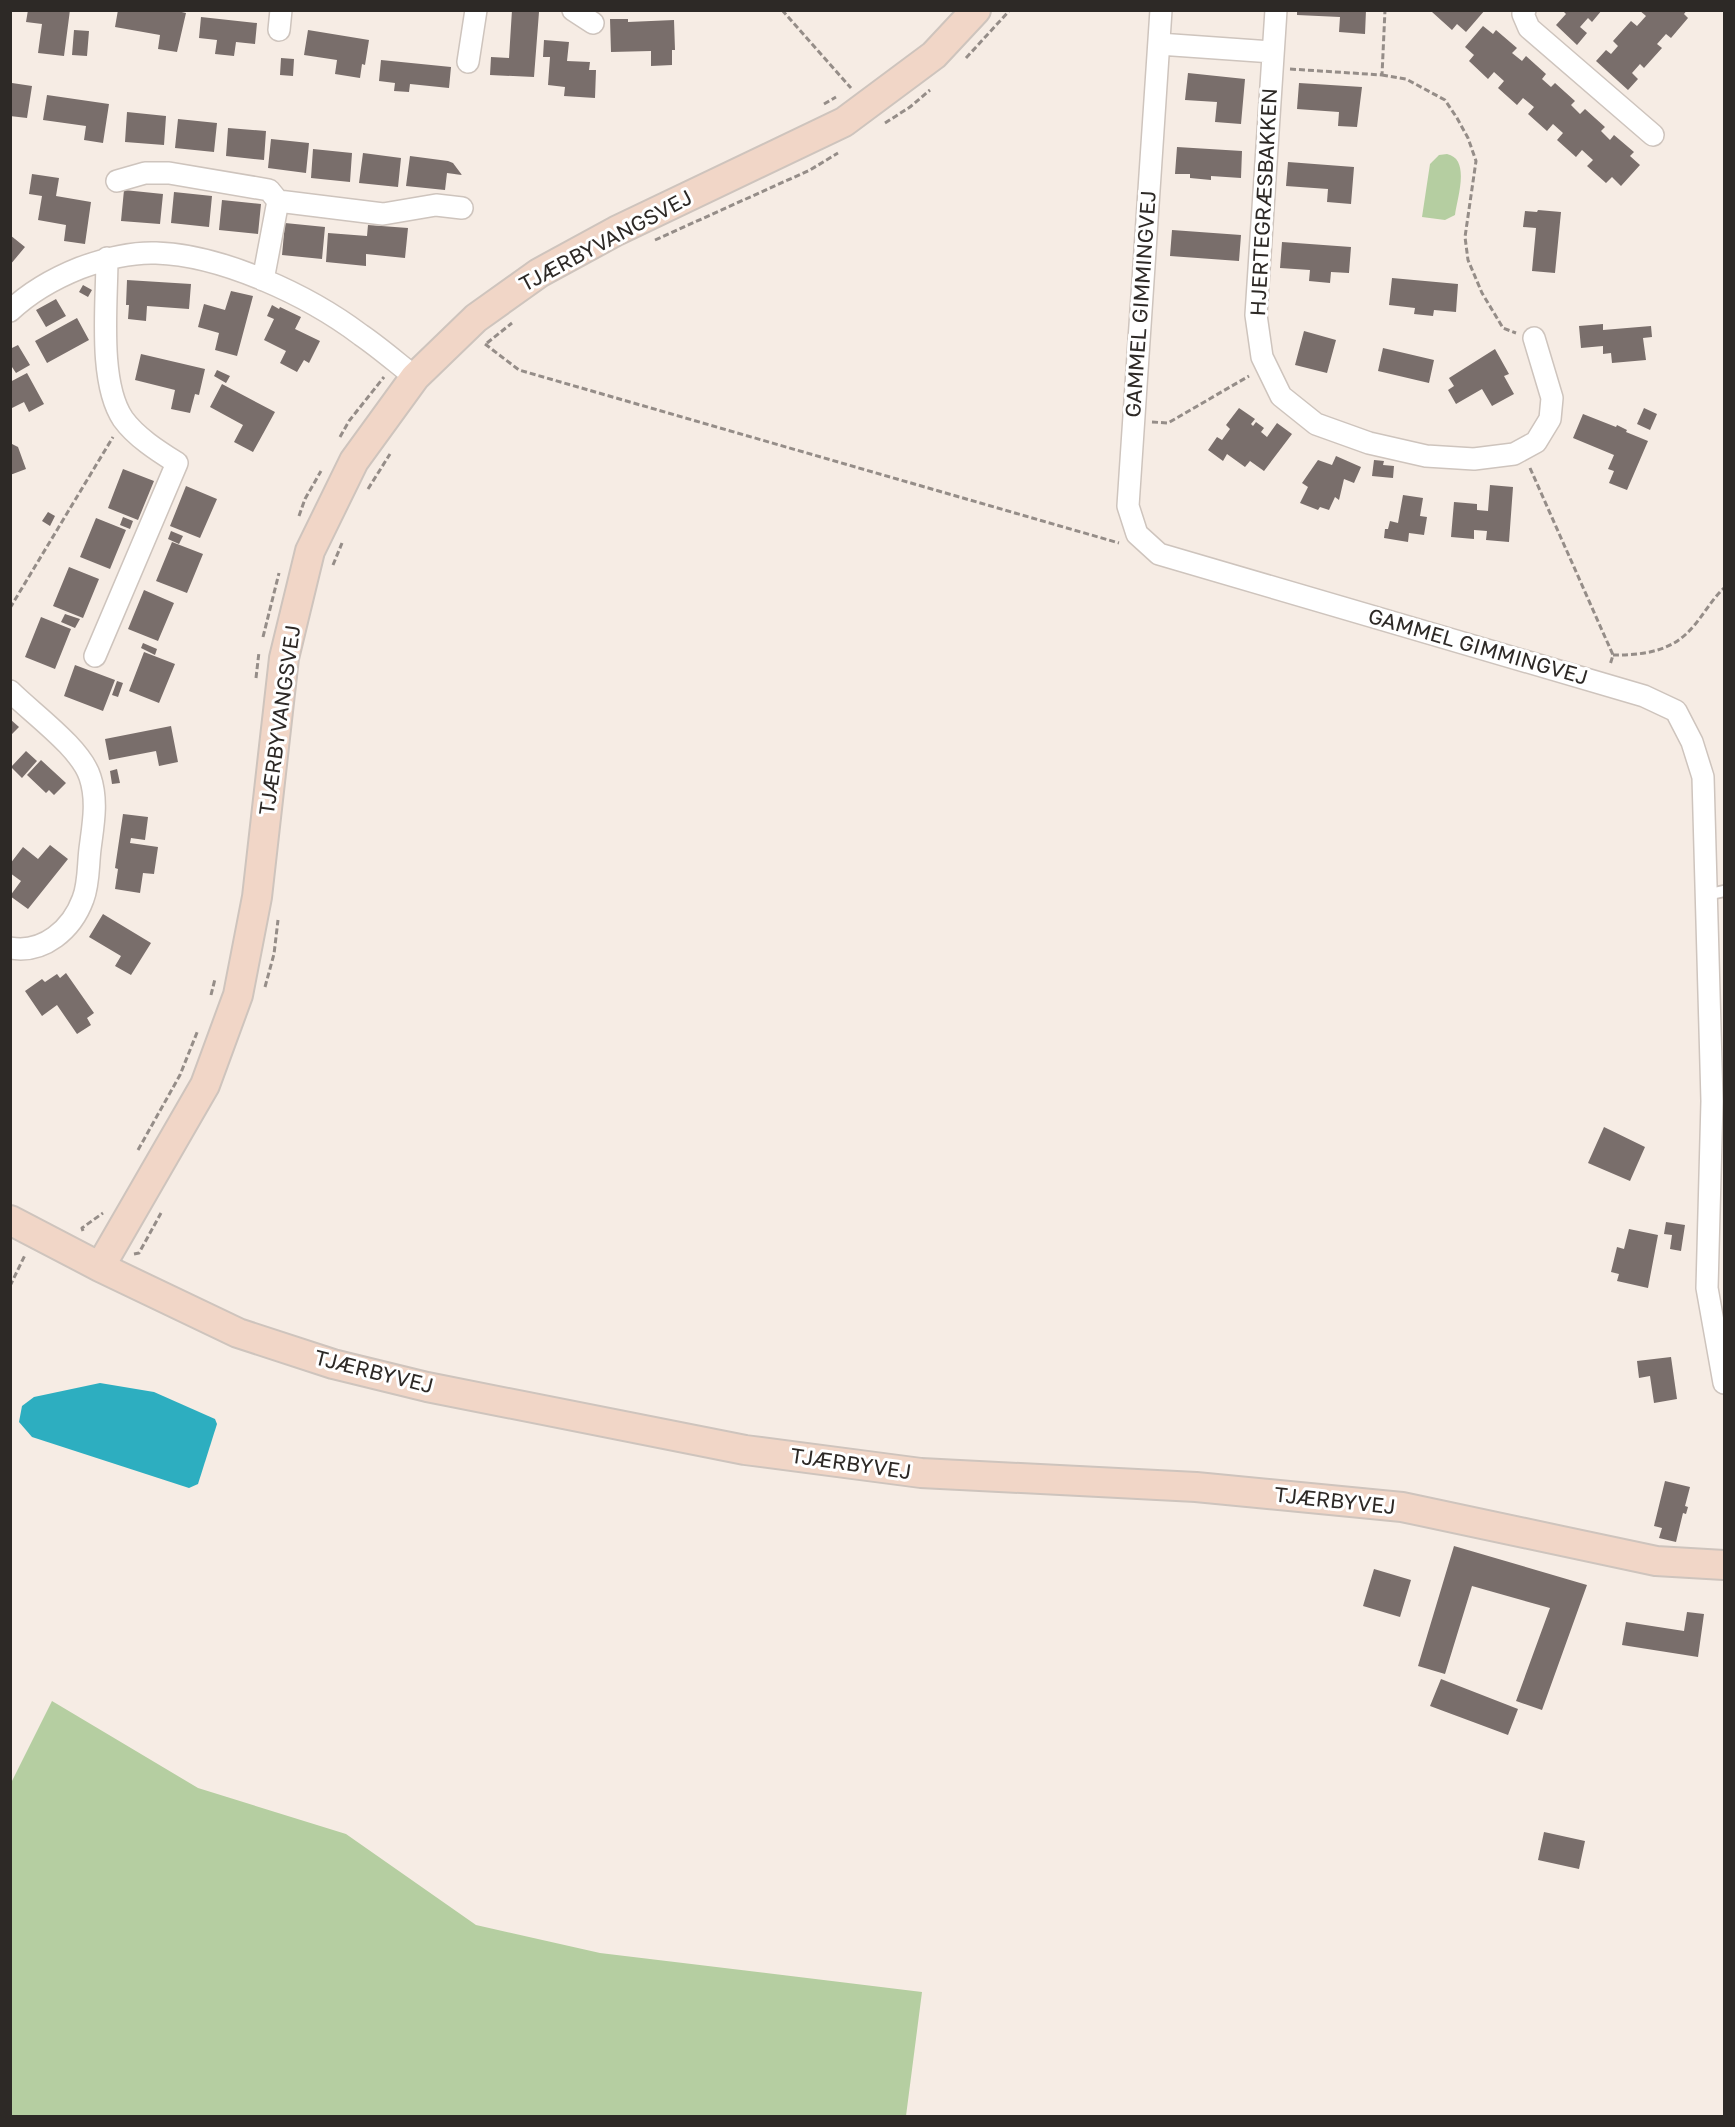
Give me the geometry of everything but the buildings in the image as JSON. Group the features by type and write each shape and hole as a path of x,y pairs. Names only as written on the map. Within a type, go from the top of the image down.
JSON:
{"street":[{"path":"468,63 476,10"},
{"path":"573,10 593,23"},
{"name":"TJÆRBYVANGSVEJ","path":"100,1267 205,1085 238,995 257,897 284,658 310,551 354,461 405,369 539,273 616,231 844,122 934,55 976,10"},
{"name":"GAMMEL GIMMINGVEJ","path":"1161,10 1128,506 1137,534 1159,554 1644,696 1677,711 1692,742 1703,777 1715,893 1718,1103 1707,1288 1725,1383"},
{"name":"HJERTEGRÆSBAKKEN","path":"1276,10 1256,315 1262,357 1281,396 1316,424 1369,443 1425,456 1474,459 1514,454 1536,442 1550,419 1552,398 1534,338"},
{"path":"1525,10 1523,14 1529,28 1653,135"},
{"path":"1159,44 1272,60"},
{"path":"117,181 145,174 169,173 268,190 278,201 382,214 436,205 462,208"},
{"path":"263,280 278,201"},
{"path":"10,311 22,300 63,275 107,258 154,253 199,258 263,280 314,305 351,328 405,369"},
{"path":"95,656 177,463 147,443 123,419 110,391 107,363 107,258"},
{"path":"10,691 77,752 90,776 96,806 84,898 69,925 50,942 21,950 10,948"},
{"name":"TJÆRBYVEJ","path":"23,1227 100,1267 238,1333 333,1364 427,1387 745,1450 921,1473 1196,1488 1402,1507 1656,1561 1725,1565"}],"path":[{"path":"782,10 851,88 859,82"},
{"path":"959,64 1010,10"},
{"path":"1382,75 1385,10"},
{"path":"1272,60 1406,79 1445,100 1468,138 1476,161 1466,237 1468,260 1482,293 1503,328 1534,338"},
{"path":"880,126 910,107 934,86"},
{"path":"819,106 840,94"},
{"path":"648,244 810,170 840,152"},
{"path":"518,319 485,344 519,370 1125,544"},
{"path":"1134,421 1168,423 1266,366"},
{"path":"338,441 350,421 405,369"},
{"path":"10,608 123,419"},
{"path":"366,492 394,448"},
{"path":"1521,450 1613,656 1605,685"},
{"path":"297,522 305,500 321,470"},
{"path":"329,572 343,542"},
{"path":"256,679 258,656 281,567"},
{"path":"1613,656 1648,653 1672,644 1685,635 1714,597 1725,588"},
{"path":"264,993 274,954 278,918"},
{"path":"208,1005 217,974"},
{"path":"136,1154 180,1075 200,1025"},
{"path":"103,1213 82,1228 100,1267 139,1252 161,1212"},
{"path":"10,1286 23,1227"}],"green space":[{"path":"1447,154 1459,163 1461,171 1455,215 1445,220 1422,217 1430,164 1439,155"},
{"path":"52,1701 198,1788 346,1834 476,1925 600,1953 922,1992 906,2116 11,2116 11,1783"}],"water":[{"path":"100,1383 154,1392 215,1419 217,1424 198,1484 189,1488 32,1437 19,1422 22,1406 34,1397"}]}
